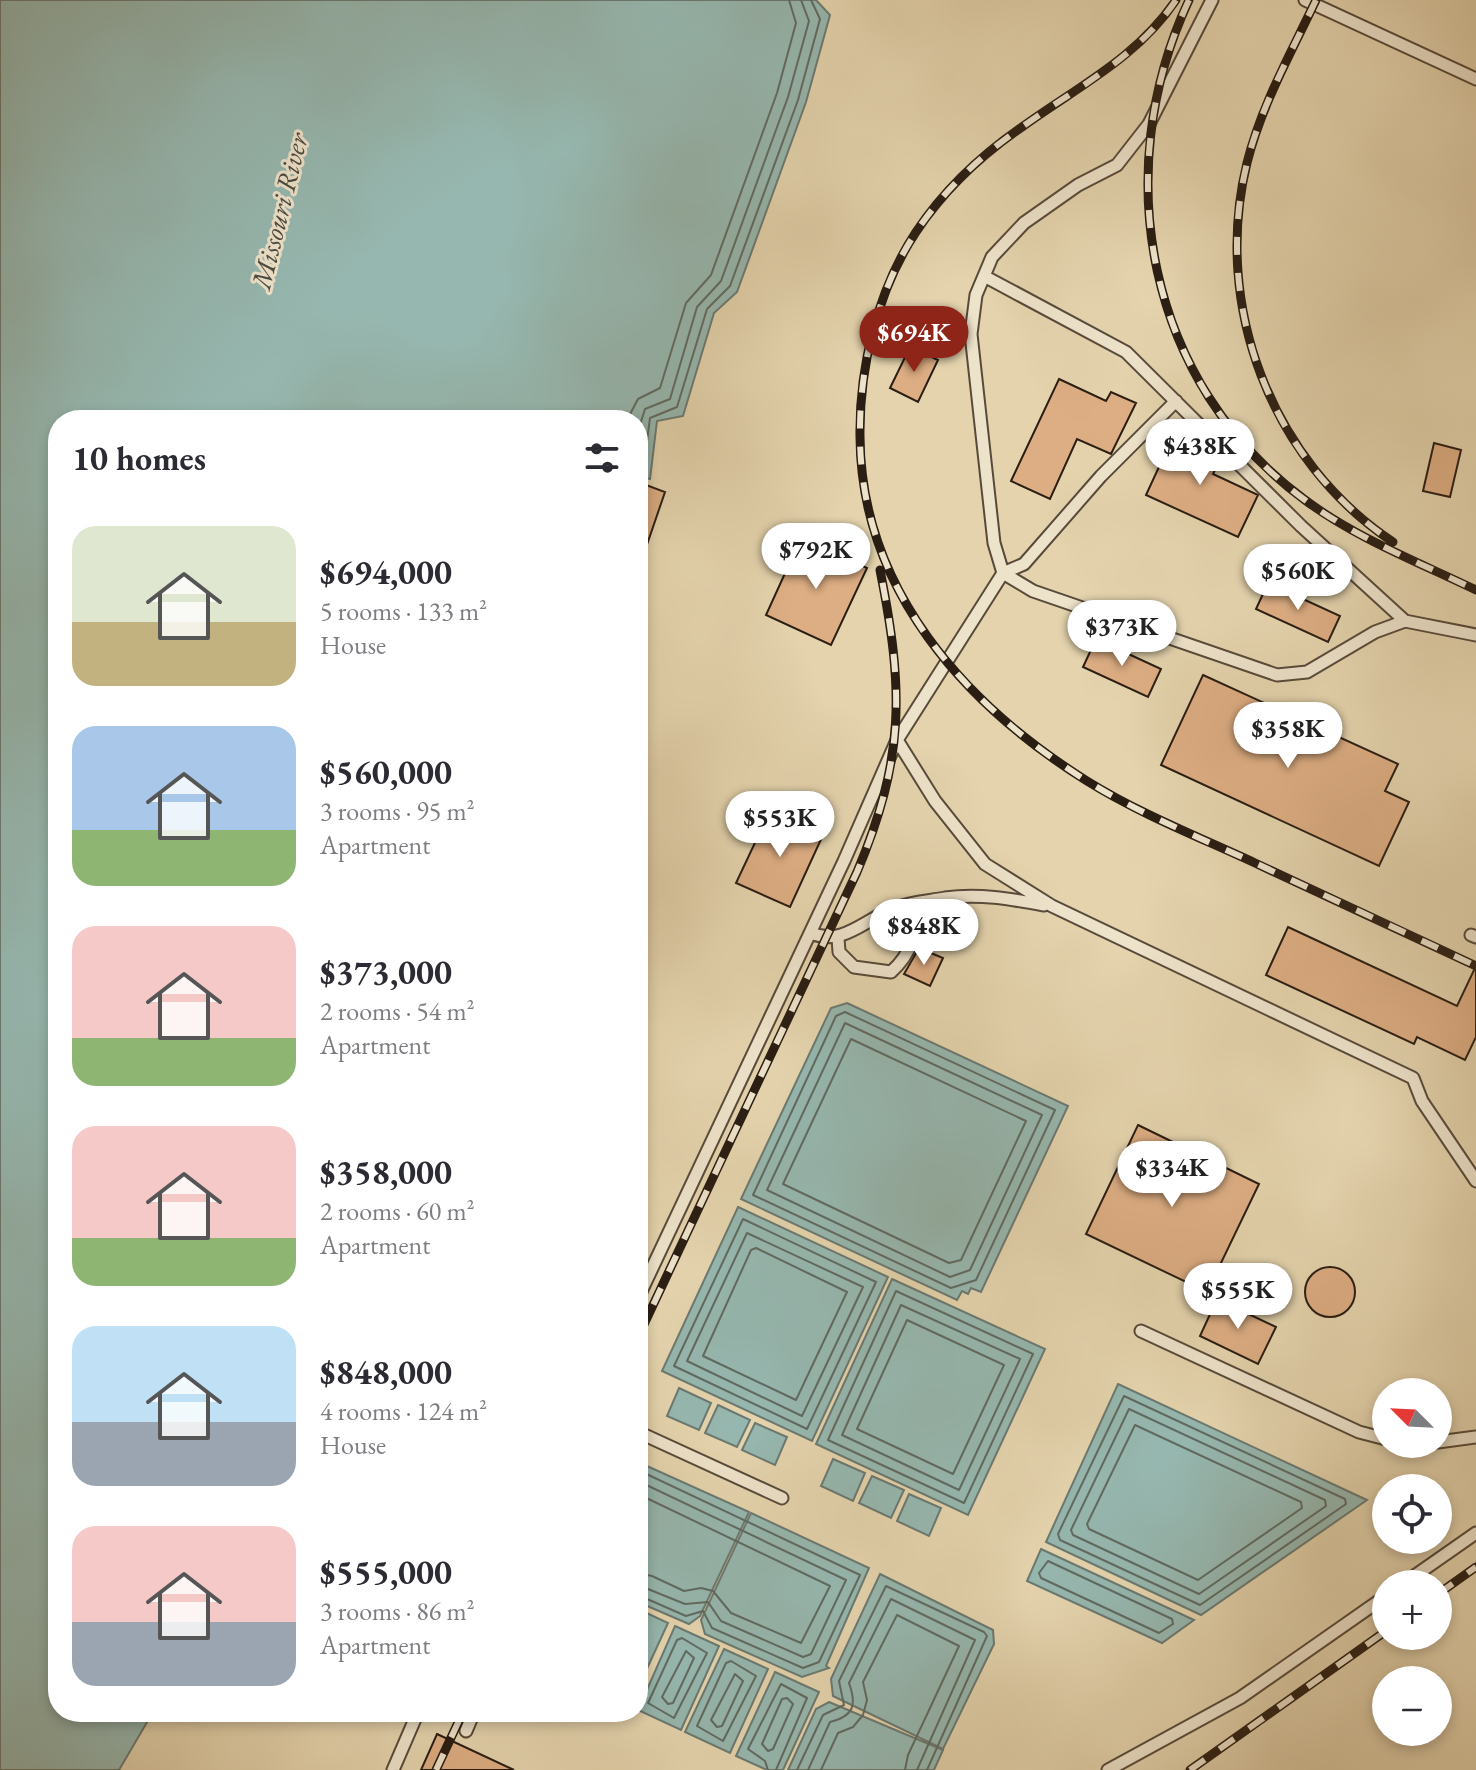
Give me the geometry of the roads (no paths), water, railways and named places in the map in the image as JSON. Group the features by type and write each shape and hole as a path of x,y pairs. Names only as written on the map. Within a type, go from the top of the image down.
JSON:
{"lane":[{"path":"1212,0 1149,124 1117,165 1078,185 1024,223 992,257 976,295 971,334 993,530 1003,573 1033,591 1277,675 1307,672 1375,632 1405,621"},
{"path":"1305,0 1476,79"},
{"path":"984,276 1126,352 1301,526 1405,621 1476,635"},
{"path":"648,1277 811,933 897,740 1003,573 1024,564 1101,476 1176,401"},
{"path":"897,740 935,801 985,864 1052,906 1413,1078 1422,1101 1476,1181"},
{"path":"811,933 825,939 838,938 896,907 948,897 997,896 1052,906"},
{"path":"838,938 839,952 854,967 891,972 900,964 918,930 922,903"},
{"path":"1141,1331 1372,1435"},
{"path":"648,1437 782,1498"},
{"path":"1452,1440 1476,1437"},
{"path":"1423,1570 1476,1533"},
{"path":"1108,1770 1240,1698 1372,1606"},
{"path":"393,1770 414,1722"},
{"path":"466,1731 470,1722"}],"water":[{"name":"Missouri River","path":"0,0 816,0 830,15 806,102 737,292 714,313 683,416 657,421 650,479 648,410 48,410 48,1722 147,1722 119,1770 0,1770"},
{"path":"847,1003 1068,1106 981,1292 971,1288 968,1294 962,1291 957,1300 741,1199 831,1008"},
{"path":"738,1207 888,1277 812,1441 662,1371"},
{"path":"892,1279 1045,1349 968,1515 816,1444"},
{"path":"1118,1384 1367,1500 1201,1615 1046,1542"},
{"path":"679,1388 711,1403 699,1430 667,1416"},
{"path":"718,1405 750,1420 737,1447 705,1433"},
{"path":"755,1423 787,1437 775,1465 742,1450"},
{"path":"833,1459 865,1473 853,1501 821,1486"},
{"path":"648,1467 749,1512 700,1616 689,1624 648,1606"},
{"path":"872,1476 904,1490 891,1518 859,1503"},
{"path":"909,1494 941,1508 929,1536 897,1521"},
{"path":"751,1513 869,1568 826,1666 829,1668 802,1677 705,1634 701,1620"},
{"path":"1041,1549 1194,1620 1162,1643 1027,1581"},
{"path":"880,1574 993,1630 994,1644 943,1749 833,1696 831,1679"},
{"path":"648,1614 668,1623 648,1666"},
{"path":"675,1626 719,1646 681,1730 648,1715 648,1687"},
{"path":"724,1649 768,1669 730,1753 685,1732"},
{"path":"775,1672 819,1692 783,1770 767,1770 736,1756"},
{"path":"829,1702 943,1750 934,1770 788,1770 816,1709"}],"railway":[{"path":"1176,0 1125,55 977,162 938,202 902,255 873,331 863,384 860,437 865,492 879,544 900,592 928,637 961,678 1000,716 1042,750 1087,781 1149,815 1476,966"},
{"path":"1189,0 1164,66 1151,135 1148,204 1157,271 1178,336 1209,397 1251,452 1305,500 1366,538 1476,590"},
{"path":"1316,0 1277,80 1253,142 1238,217 1238,271 1246,324 1261,375 1284,424 1314,469 1350,508 1393,542"},
{"path":"648,1316 857,872 873,831 892,758 896,723 893,652 880,570"},
{"path":"1452,1584 1476,1567"},
{"path":"1190,1770 1372,1641"},
{"path":"436,1770 458,1722"}]}
